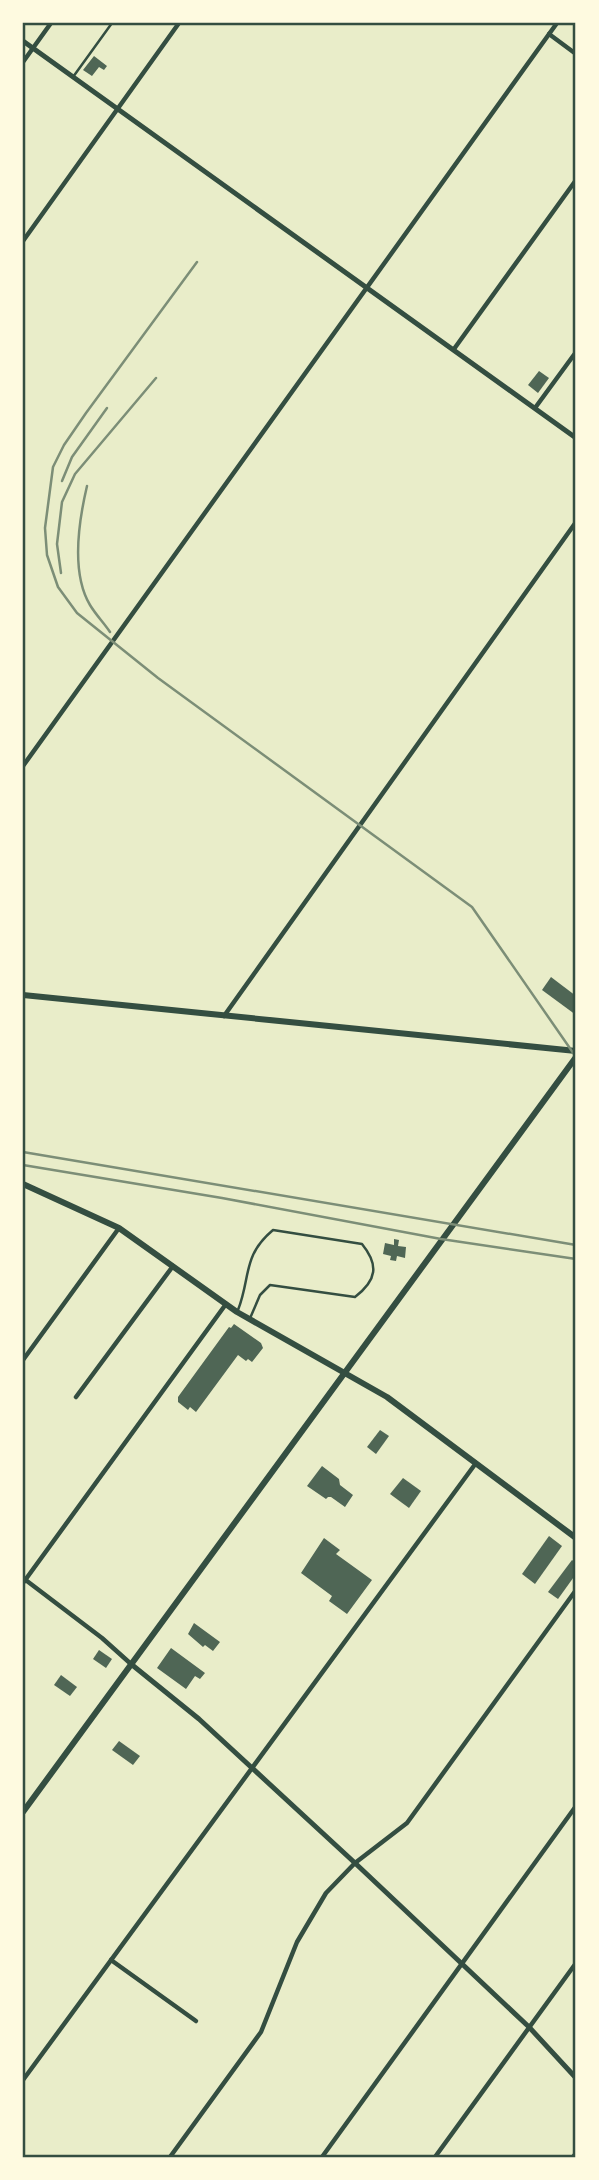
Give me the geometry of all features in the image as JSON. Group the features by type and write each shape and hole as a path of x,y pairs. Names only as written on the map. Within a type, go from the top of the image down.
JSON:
{"main road":[{"path":"23,995 576,1051"},
{"path":"23,1812 576,1057"},
{"path":"23,1184 119,1228 249,1320 387,1397 576,1538"}],"street":[{"path":"23,62 51,23"},
{"path":"23,240 179,23"},
{"path":"23,766 557,23"},
{"path":"549,34 576,54"},
{"path":"23,41 576,438"},
{"path":"454,349 576,180"},
{"path":"535,408 576,352"},
{"path":"223,1017 576,523"},
{"path":"23,1360 119,1228"},
{"path":"76,1397 173,1266"},
{"path":"226,1304 24,1581 102,1638 253,1767 529,2027 576,2078"},
{"path":"23,2080 476,1463"},
{"path":"170,2157 261,2032 297,1942 326,1893 355,1863 407,1823 576,1590"},
{"path":"322,2157 576,1806"},
{"path":"111,1960 196,2021"},
{"path":"435,2157 576,1963"}],"lane":[{"path":"73,77 112,23"},
{"path":"237,1312 244,1296 254,1249 273,1230 362,1244 372,1256 375,1267 372,1278 355,1297 271,1285 260,1295 249,1320"}],"building":[{"path":"94,56 107,66 104,70 99,67 92,76 83,70"},
{"path":"539,371 549,378 538,393 528,385"},
{"path":"551,977 576,996 576,1015 542,990"},
{"path":"394,1239 399,1240 398,1246 406,1247 405,1258 397,1256 396,1261 383,1254 385,1243 394,1245"},
{"path":"234,1324 261,1343 263,1348 252,1362 238,1355 196,1412 190,1407 188,1410 178,1402 178,1397 229,1327"},
{"path":"380,1430 389,1436 376,1454 367,1447"},
{"path":"322,1466 339,1479 340,1485 353,1495 345,1507 331,1497 326,1499 307,1486"},
{"path":"403,1478 421,1491 409,1508 390,1494"},
{"path":"549,1536 562,1546 535,1584 522,1574"},
{"path":"324,1538 340,1550 336,1554 372,1580 347,1614 329,1601 332,1596 301,1573"},
{"path":"572,1560 576,1563 576,1574 558,1599 548,1592"},
{"path":"194,1623 220,1642 213,1651 205,1645 203,1647 188,1634"},
{"path":"171,1648 205,1673 200,1679 195,1676 186,1689 157,1668"},
{"path":"99,1650 112,1659 106,1668 93,1659"},
{"path":"61,1675 77,1687 70,1696 54,1685"},
{"path":"119,1741 140,1756 133,1765 112,1750"}],"railway":[{"path":"197,262 86,413 53,467 45,528 47,555 58,587 77,613 158,678 472,907 576,1057"},
{"path":"61,573 57,544 62,502 75,474 156,378"},
{"path":"62,481 72,457 107,408"},
{"path":"87,486 79,530 80,578 90,605 110,632"},
{"path":"23,1152 576,1245"},
{"path":"23,1165 222,1198 441,1239 576,1259"}]}
